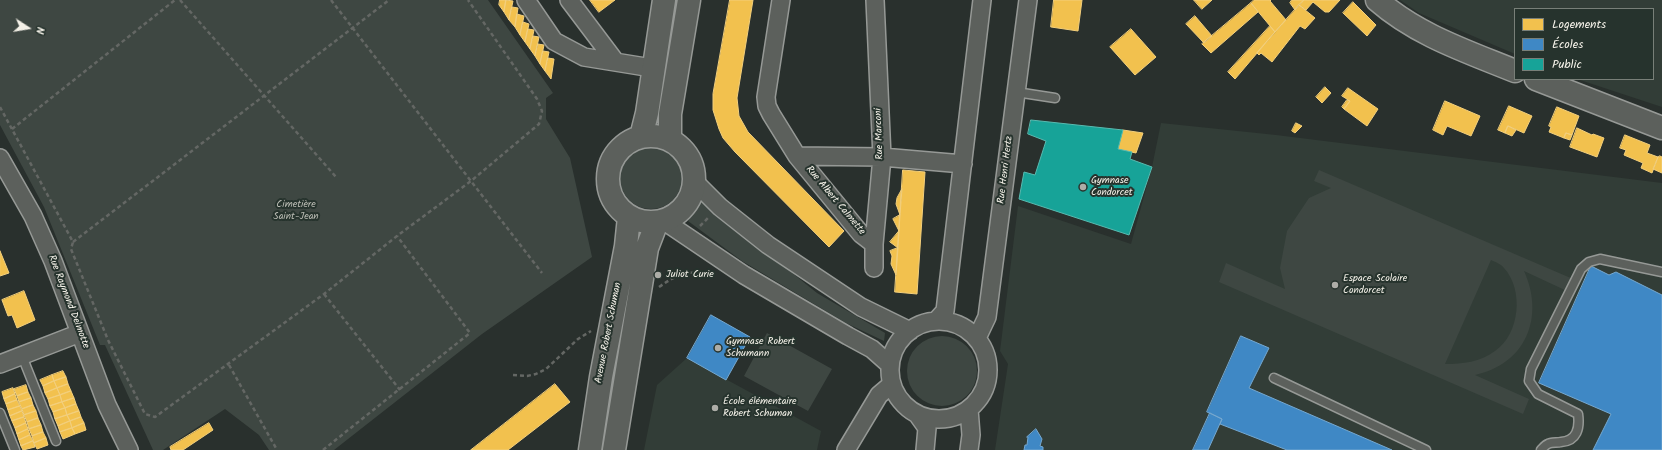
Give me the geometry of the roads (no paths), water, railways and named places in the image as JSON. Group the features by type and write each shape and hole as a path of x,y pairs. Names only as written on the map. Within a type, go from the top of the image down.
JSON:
{"main road":[{"path":"641,137 664,0"},
{"path":"670,140 670,114 689,0"},
{"path":"1377,0 1398,17 1435,39 1514,71"},
{"path":"1539,80 1657,123"},
{"path":"641,137 660,137 670,140 680,147 688,157 693,168 694,181 692,194 686,206 676,215 660,221 644,222 629,217 617,206 611,195 608,184 608,171 613,160 620,150 629,142 641,137"},
{"name":"Avenue Robert Schuman","path":"589,447 626,246 629,217"},
{"path":"614,450 647,248 660,221"}],"street":[{"path":"526,0 554,41 584,57 652,68"},
{"path":"569,0 615,61"},
{"name":"Rue Albert Calmette","path":"781,0 766,97 771,114 797,156 862,234 874,244"},
{"name":"Rue Marconi","path":"874,268 874,244 882,157 875,0"},
{"path":"936,321 945,311 982,0"},
{"name":"Rue Henri Hertz","path":"977,338 987,318 1028,0"},
{"name":"Rue Albert Calmette","path":"797,156 882,157 963,164"},
{"name":"Rue Raymond Delmotte","path":"0,158 33,216 53,261 107,405 129,450"},
{"path":"694,181 720,207 768,245 861,307 910,331"},
{"path":"660,221 744,275 872,349 890,364"},
{"path":"917,414 930,418 944,419 957,416 969,409 983,392 987,381 987,358 977,338 965,328 951,322 936,321 922,324 910,331 897,346 890,364 892,384 898,396 906,406 917,414 928,428 925,450"},
{"path":"0,364 80,333"},
{"path":"846,450 879,395 892,384"},
{"path":"969,409 971,436 969,450"}],"lane":[{"path":"1016,92 1055,98"},
{"path":"1541,450 1548,443 1563,442 1574,437 1578,431 1578,414 1538,394 1529,381 1531,369 1580,269 1589,262 1600,259 1662,272"},
{"path":"22,356 56,441"},
{"path":"1274,378 1426,450"},
{"path":"0,413 15,450"}],"place":[{"name":"Gymnase Condorcet","path":"1083,187"},
{"name":"Juliot Curie","path":"658,275"},
{"name":"Espace Scolaire Condorcet","path":"1335,285"},
{"name":"Gymnase Robert Schumann","path":"718,348"},
{"name":"École élémentaire Robert Schuman","path":"715,408"}],"park label":[{"name":"Cimetière Saint-Jean","path":"296,210"}]}
